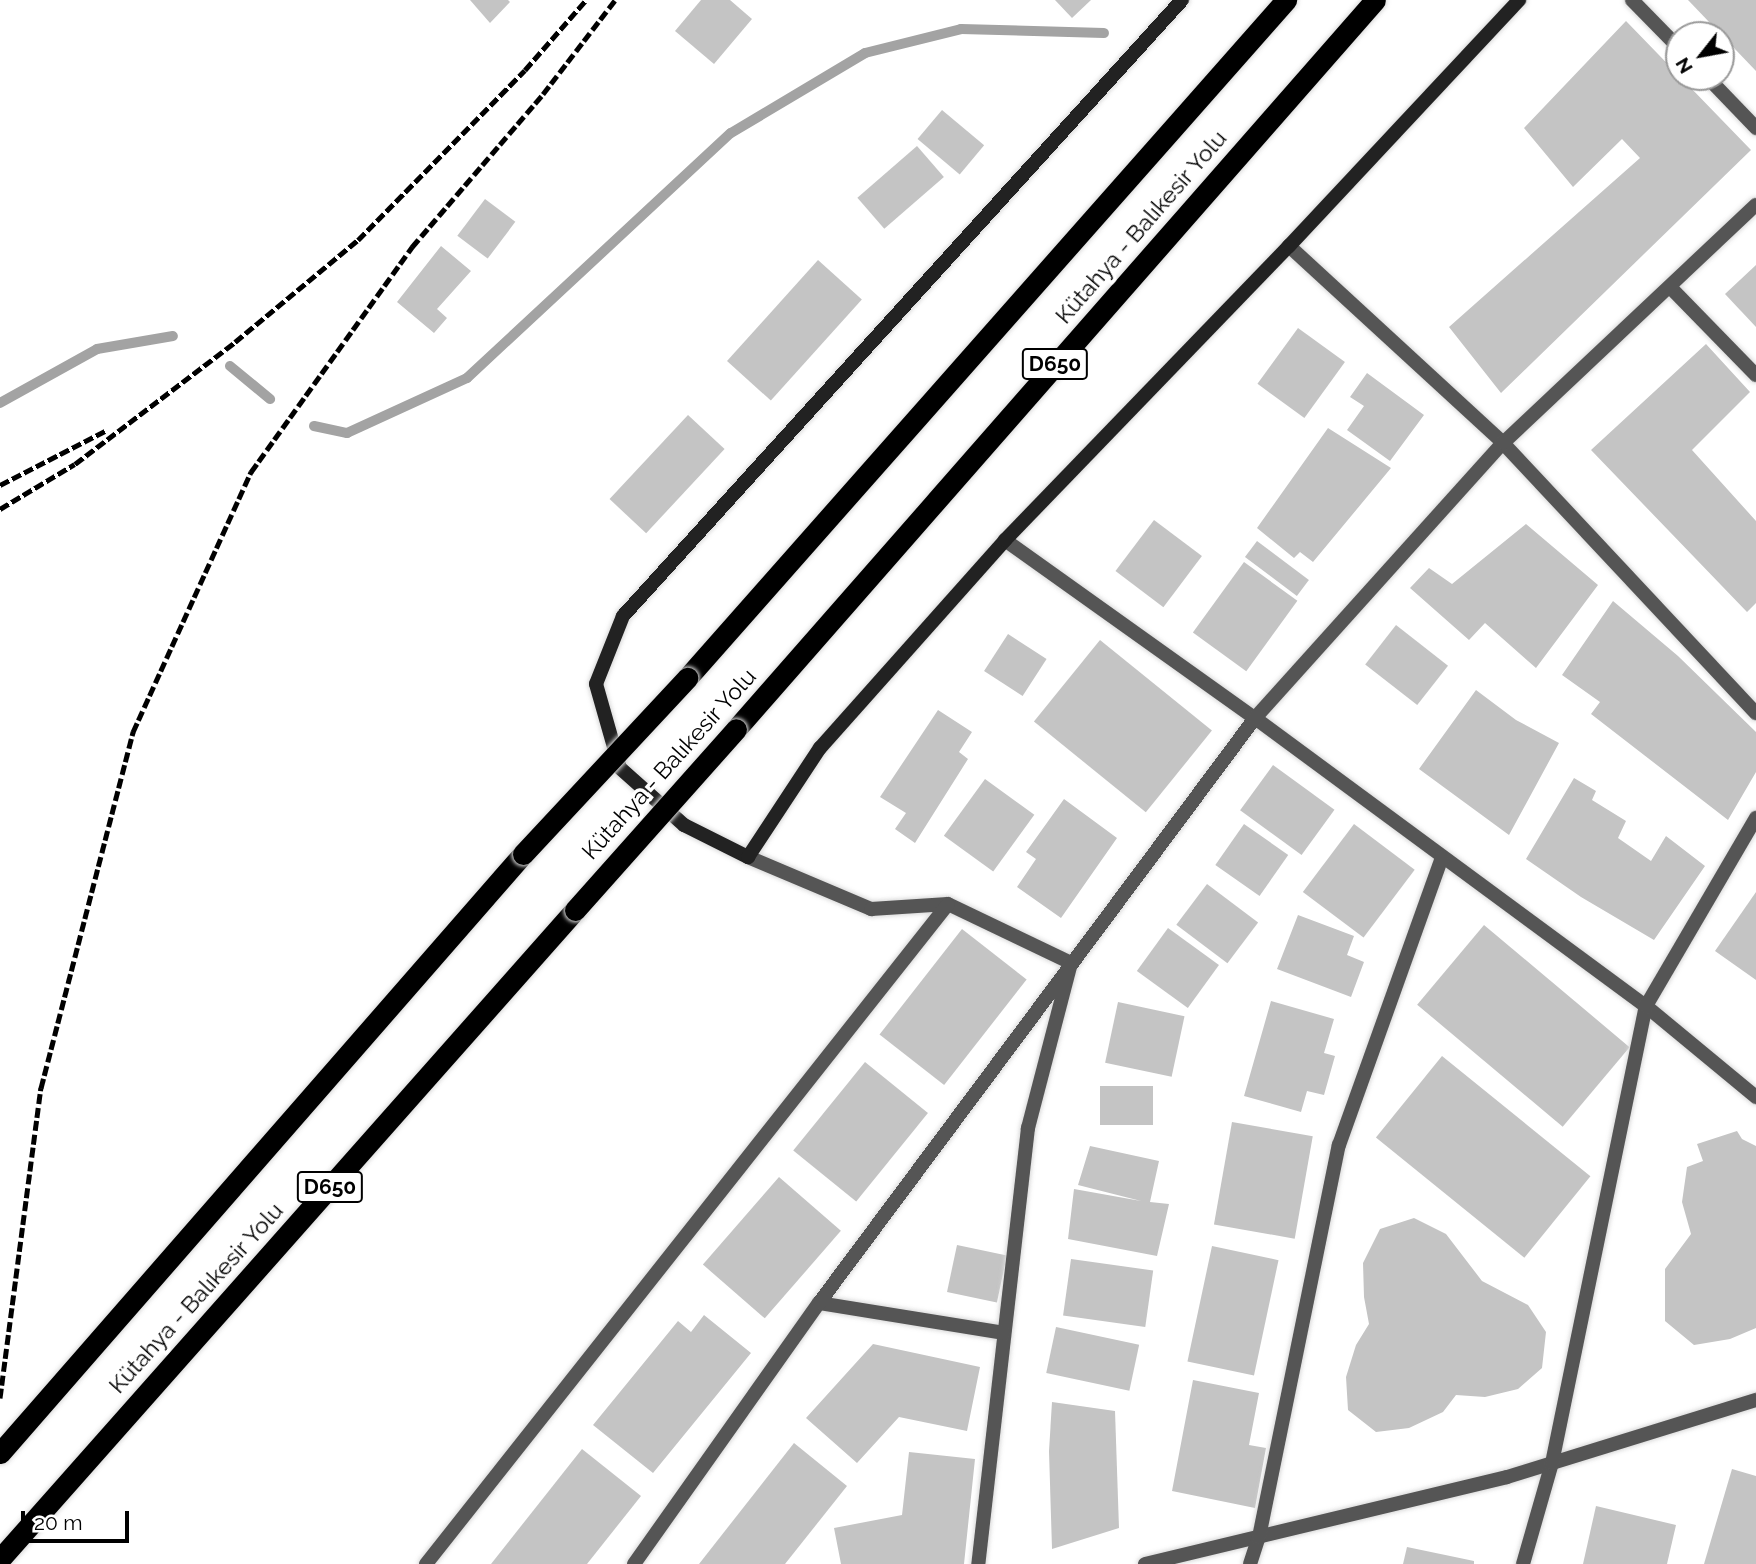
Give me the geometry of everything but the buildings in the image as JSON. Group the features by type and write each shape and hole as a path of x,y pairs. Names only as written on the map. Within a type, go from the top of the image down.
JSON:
{"highway":[{"name":"Kütahya - Balıkesir Yolu","path":"0,1453 523,854 687,678 1286,0"},
{"name":"Kütahya - Balıkesir Yolu","path":"0,1559 736,729 1375,0"}],"main road":[{"path":"1182,0 623,616 596,684 620,768 684,825 748,856 820,748 1005,540 1289,246 1519,0"}],"street":[{"path":"1632,0 1665,34"},
{"path":"1720,91 1756,128"},
{"path":"635,1564 818,1303 1255,718 1503,443 1756,205"},
{"path":"1289,246 1503,443 1756,713"},
{"path":"1670,287 1756,375"},
{"path":"1005,540 1255,718 1646,1006 1756,1097"},
{"path":"1523,1564 1552,1463 1646,1006 1756,818"},
{"path":"748,856 871,909 948,904 1071,963"},
{"path":"1250,1564 1259,1536 1339,1145 1442,858"},
{"path":"426,1564 948,904"},
{"path":"978,1564 1028,1128 1071,963"},
{"path":"818,1303 1004,1333"},
{"path":"1145,1564 1507,1477 1756,1400"}],"waterway":[{"path":"314,426 347,433 467,378 731,133 865,53 961,29 1104,33"},
{"path":"0,403 97,349 173,336"},
{"path":"230,366 270,399"}],"railway":[{"path":"0,509 75,464 235,342 358,240 525,70 586,0"},
{"path":"0,1398 41,1088 133,732 251,472 412,247 543,94 615,0"},
{"path":"0,485 105,431"}]}
